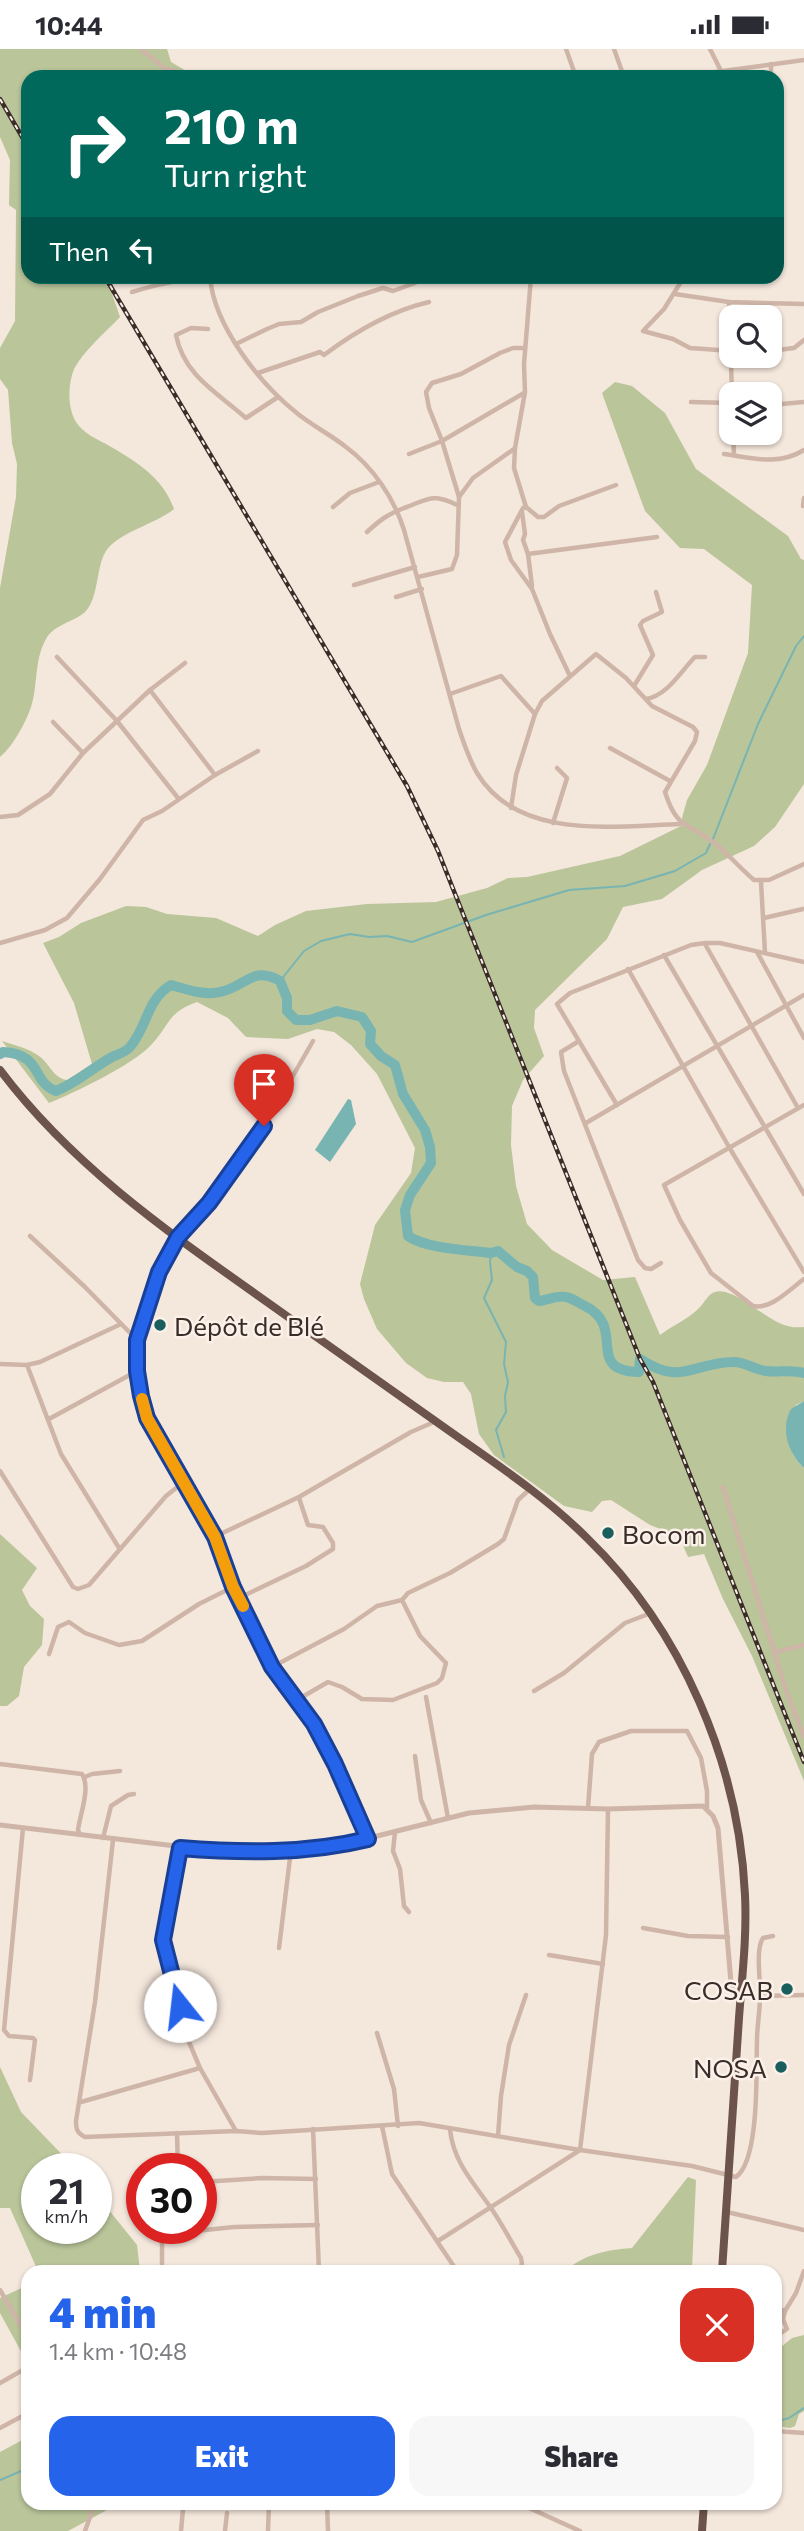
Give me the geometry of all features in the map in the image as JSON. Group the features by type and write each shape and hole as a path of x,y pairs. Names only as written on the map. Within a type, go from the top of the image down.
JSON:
{"highway":[{"path":"0,1070 39,1117 116,1192 531,1488 597,1548 651,1613 682,1664 723,1766 740,1842 746,1899 745,1949 722,2265"},
{"path":"702,2531 704,2510"}],"street":[{"path":"141,49 164,68 171,70"},
{"path":"566,49 574,70"},
{"path":"614,49 622,70"},
{"path":"710,49 720,70"},
{"path":"742,70 804,60"},
{"path":"771,64 771,70"},
{"path":"132,292 164,284"},
{"path":"211,284 221,317 236,344 258,373 278,397 358,457 379,482 396,511 422,589 469,757 478,775 512,808 553,823 619,826 680,824"},
{"path":"236,344 279,324 301,322 358,296 383,288 393,291 412,284"},
{"path":"530,284 525,348 525,393 514,448 514,468 524,507 523,540 533,589 570,676"},
{"path":"680,284 643,331 673,339 690,348 719,350"},
{"path":"675,294 729,302 804,304"},
{"path":"258,373 306,355 320,352 324,355 368,325 407,308 429,302"},
{"path":"208,328 191,328 176,335 186,362 199,380 246,418 278,397"},
{"path":"782,350 794,348 804,340"},
{"path":"459,496 426,392 432,383 461,374 513,348 525,348"},
{"path":"410,454 442,441 525,393"},
{"path":"782,404 804,401"},
{"path":"691,402 719,403"},
{"path":"734,445 734,455"},
{"path":"418,577 452,569 458,541 459,496 473,478 514,448"},
{"path":"724,454 768,461 792,457 804,450"},
{"path":"333,507 350,493 379,482"},
{"path":"524,507 538,517 544,517 559,506 616,485"},
{"path":"367,532 384,516 407,508 422,498 446,499 457,505"},
{"path":"803,506 804,498"},
{"path":"524,507 505,542 511,560 533,589"},
{"path":"528,554 657,537"},
{"path":"354,585 415,567"},
{"path":"396,597 422,589"},
{"path":"634,686 653,655 640,625 662,612 656,592"},
{"path":"512,808 516,775 534,714 546,696 596,655 611,664 645,699 663,713 693,727 697,733 665,792 669,806 680,824 716,844 747,874 761,881 804,864"},
{"path":"57,657 117,721 178,798"},
{"path":"645,699 654,698 661,693 695,657 705,657"},
{"path":"0,817 18,815 50,794 83,753 150,690 185,663"},
{"path":"450,694 501,676 534,714"},
{"path":"150,690 215,775"},
{"path":"53,722 83,753"},
{"path":"610,748 670,781"},
{"path":"0,943 45,930 67,918 144,820 258,751"},
{"path":"553,823 567,778 557,768"},
{"path":"761,881 765,953"},
{"path":"764,918 803,909"},
{"path":"705,943 798,1108"},
{"path":"617,1105 557,1004 558,1001 570,993 691,945 720,943 804,961"},
{"path":"756,951 804,1038"},
{"path":"664,955 804,1194"},
{"path":"628,969 804,1272"},
{"path":"586,1123 804,995"},
{"path":"313,1041 247,1150 209,1203 178,1237 159,1272 137,1340 137,1371 147,1418 215,1537 233,1587 272,1667 314,1724 335,1764 368,1839"},
{"path":"579,1041 564,1049 561,1060 638,1260 645,1268 651,1269 662,1263"},
{"path":"804,1105 664,1185 680,1220 711,1273 753,1306 769,1305 804,1279"},
{"path":"30,1235 137,1340"},
{"path":"0,1364 27,1365 40,1362 121,1324"},
{"path":"27,1365 61,1454 119,1548"},
{"path":"49,1419 137,1371"},
{"path":"215,1537 299,1497 411,1432 435,1421"},
{"path":"0,1471 73,1587 78,1589 89,1585 166,1496 185,1481"},
{"path":"723,1486 786,1690 804,1737"},
{"path":"272,1667 344,1629 377,1606 402,1600 408,1593 450,1573 498,1544 504,1539 518,1500 531,1488"},
{"path":"239,1598 306,1566 334,1549 323,1527 309,1525 299,1497"},
{"path":"49,1654 58,1627 69,1622 91,1636 119,1645 142,1641 200,1604 233,1587"},
{"path":"298,1700 328,1682 362,1699 393,1700 437,1683 442,1678 446,1663 420,1636 402,1600"},
{"path":"534,1691 564,1673 625,1623 651,1613"},
{"path":"776,1652 804,1645"},
{"path":"426,1697 448,1818"},
{"path":"588,1808 592,1754 599,1742 631,1731 683,1730 692,1737 701,1758 707,1808"},
{"path":"415,1756 421,1800 432,1823"},
{"path":"0,1764 74,1772 85,1777 120,1771"},
{"path":"80,1835 78,1830 86,1787 85,1777"},
{"path":"103,1839 111,1807 128,1794 134,1794"},
{"path":"0,1825 226,1852 337,1846 469,1813 534,1807 608,1809 694,1804 707,1808 718,1828 731,1983 740,2001"},
{"path":"580,2150 603,1964 607,1908 608,1809"},
{"path":"23,1828 4,2030 9,2036 35,2040 30,2080"},
{"path":"394,1832 393,1851 400,1869 404,1906 409,1912"},
{"path":"113,1840 103,1943 76,2128 80,2135 85,2137 236,2131 262,2133 419,2123 692,2166 736,2177 741,2172 753,2134 756,2109 759,1946 764,1938 773,1936"},
{"path":"180,1848 163,1940 186,2035 200,2068 236,2131"},
{"path":"279,1948 291,1850"},
{"path":"643,1928 688,1936 728,1937"},
{"path":"549,1955 603,1964"},
{"path":"498,2136 509,2045 526,1995"},
{"path":"760,1996 804,1995"},
{"path":"377,2033 394,2089 398,2126"},
{"path":"81,2102 200,2068"},
{"path":"382,2126 392,2174 453,2265"},
{"path":"313,2129 319,2265"},
{"path":"450,2130 454,2154 464,2173 491,2207 521,2259 521,2265"},
{"path":"177,2133 178,2153"},
{"path":"438,2241 580,2150"},
{"path":"217,2181 316,2179"},
{"path":"726,2212 804,2230"},
{"path":"162,2265 162,2242 167,2234 234,2227 318,2225"},
{"path":"782,2332 787,2329 783,2319 785,2311 796,2293 804,2271"},
{"path":"0,2290 21,2326"},
{"path":"0,2383 21,2371"},
{"path":"0,2428 21,2417"},
{"path":"782,2432 803,2434"},
{"path":"85,2531 92,2510"},
{"path":"181,2531 183,2510"},
{"path":"268,2531 269,2510"},
{"path":"327,2510 328,2531"},
{"path":"537,2510 580,2531"},
{"path":"225,2531 227,2512"}],"green space":[{"path":"0,49 167,49 171,62 185,70 21,70 21,284 113,284 112,294 120,317 89,348 74,369 69,395 71,409 85,432 127,456 155,479 174,509 128,533 106,551 90,606 85,612 54,630 46,639 28,714 14,741 0,757 0,588 16,497 17,464 12,443 8,390 0,379 0,348 15,321 16,210 9,205 10,160 0,137"},
{"path":"615,382 632,386 665,413 696,469 788,536 804,560 804,784 775,827 754,846 702,870 662,899 623,907 607,939 535,1010 534,1028 544,1056 523,1080 512,1106 511,1145 516,1186 527,1224 552,1250 603,1280 635,1277 660,1335 691,1315 715,1292 731,1294 780,1323 804,1327 804,1401 796,1405 789,1438 792,1454 804,1468 804,1781 752,1656 704,1554 688,1557 679,1536 650,1525 611,1500 602,1501 592,1512 564,1506 494,1455 479,1434 471,1394 463,1382 427,1378 406,1363 377,1329 360,1284 375,1225 411,1173 415,1148 377,1074 351,1045 334,1032 317,1029 288,1039 246,1037 228,1018 197,1002 174,1015 150,1046 130,1062 49,1103 2,1041 35,1053 62,1079 67,1080 92,1064 74,1003 43,943 59,937 81,923 126,906 146,907 167,914 216,918 258,936 306,911 367,904 436,902 487,888 508,878 527,877 620,856 683,825 687,800 707,765 748,653 752,585 704,549 680,548 645,511 602,393"},
{"path":"0,1534 37,1568 22,1590 30,1606 44,1619 42,1645 24,1667 19,1696 7,1706 0,1706"},
{"path":"0,2067 21,2112 61,2153 21,2153 21,2233 10,2208 0,2208"},
{"path":"688,2177 696,2180 692,2265 574,2265 596,2254 632,2248"},
{"path":"112,2214 126,2231 126,2244 137,2245 139,2265 35,2265 26,2244 112,2244"},
{"path":"21,2288 21,2351 0,2313 0,2298"},
{"path":"804,2335 804,2411 799,2414 795,2426 790,2428 782,2427 782,2346 792,2338"},
{"path":"21,2441 21,2510 107,2510 68,2531 0,2531 0,2452"}],"water":[{"path":"348,1099 351,1100 356,1124 330,1162 315,1150"},
{"path":"804,1401 804,1468 790,1448 786,1424 791,1409"}],"waterway":[{"path":"713,839 758,724 796,646 804,636"},
{"path":"280,981 304,951 321,941 350,934 387,936 412,942 486,915 569,890 625,886 675,871 706,853 710,844"},
{"path":"0,1054 16,1054 25,1058 43,1082 56,1091 128,1049 157,998 171,985 214,993 256,976 270,977 280,981 287,998 287,1011 296,1020 310,1020 337,1011 362,1017 371,1031 370,1044 381,1056 395,1065 403,1094 425,1130 430,1147 431,1163 410,1195 405,1210 408,1236 426,1244 448,1248 491,1253 498,1251 533,1277 535,1298 539,1301 566,1297 597,1315 604,1325 609,1356 613,1364 622,1370 639,1372 640,1359 654,1367 677,1372 734,1362 762,1370 804,1373"},
{"path":"491,1253 492,1280 484,1298 506,1342 506,1412 496,1430 504,1457"},
{"path":"782,2420 804,2408"},
{"path":"0,2480 21,2471"}],"railway":[{"path":"0,99 21,135"},
{"path":"109,284 407,786 438,851 804,1762"}],"slow traffic":[{"path":"142,1399 147,1418 215,1537 233,1587 243,1606"}],"place":[{"name":"Dépôt de Blé","path":"160,1325"},
{"name":"Bocom","path":"608,1533"},
{"name":"COSAB","path":"787,1989"},
{"name":"NOSA","path":"781,2067"}],"route":[{"path":"180,2006 163,1940 180,1848 226,1852 291,1850 337,1846 368,1839 335,1764 314,1724 272,1667 233,1587 215,1537 147,1418 137,1371 137,1340 159,1272 178,1237 209,1203 264,1126"}]}
